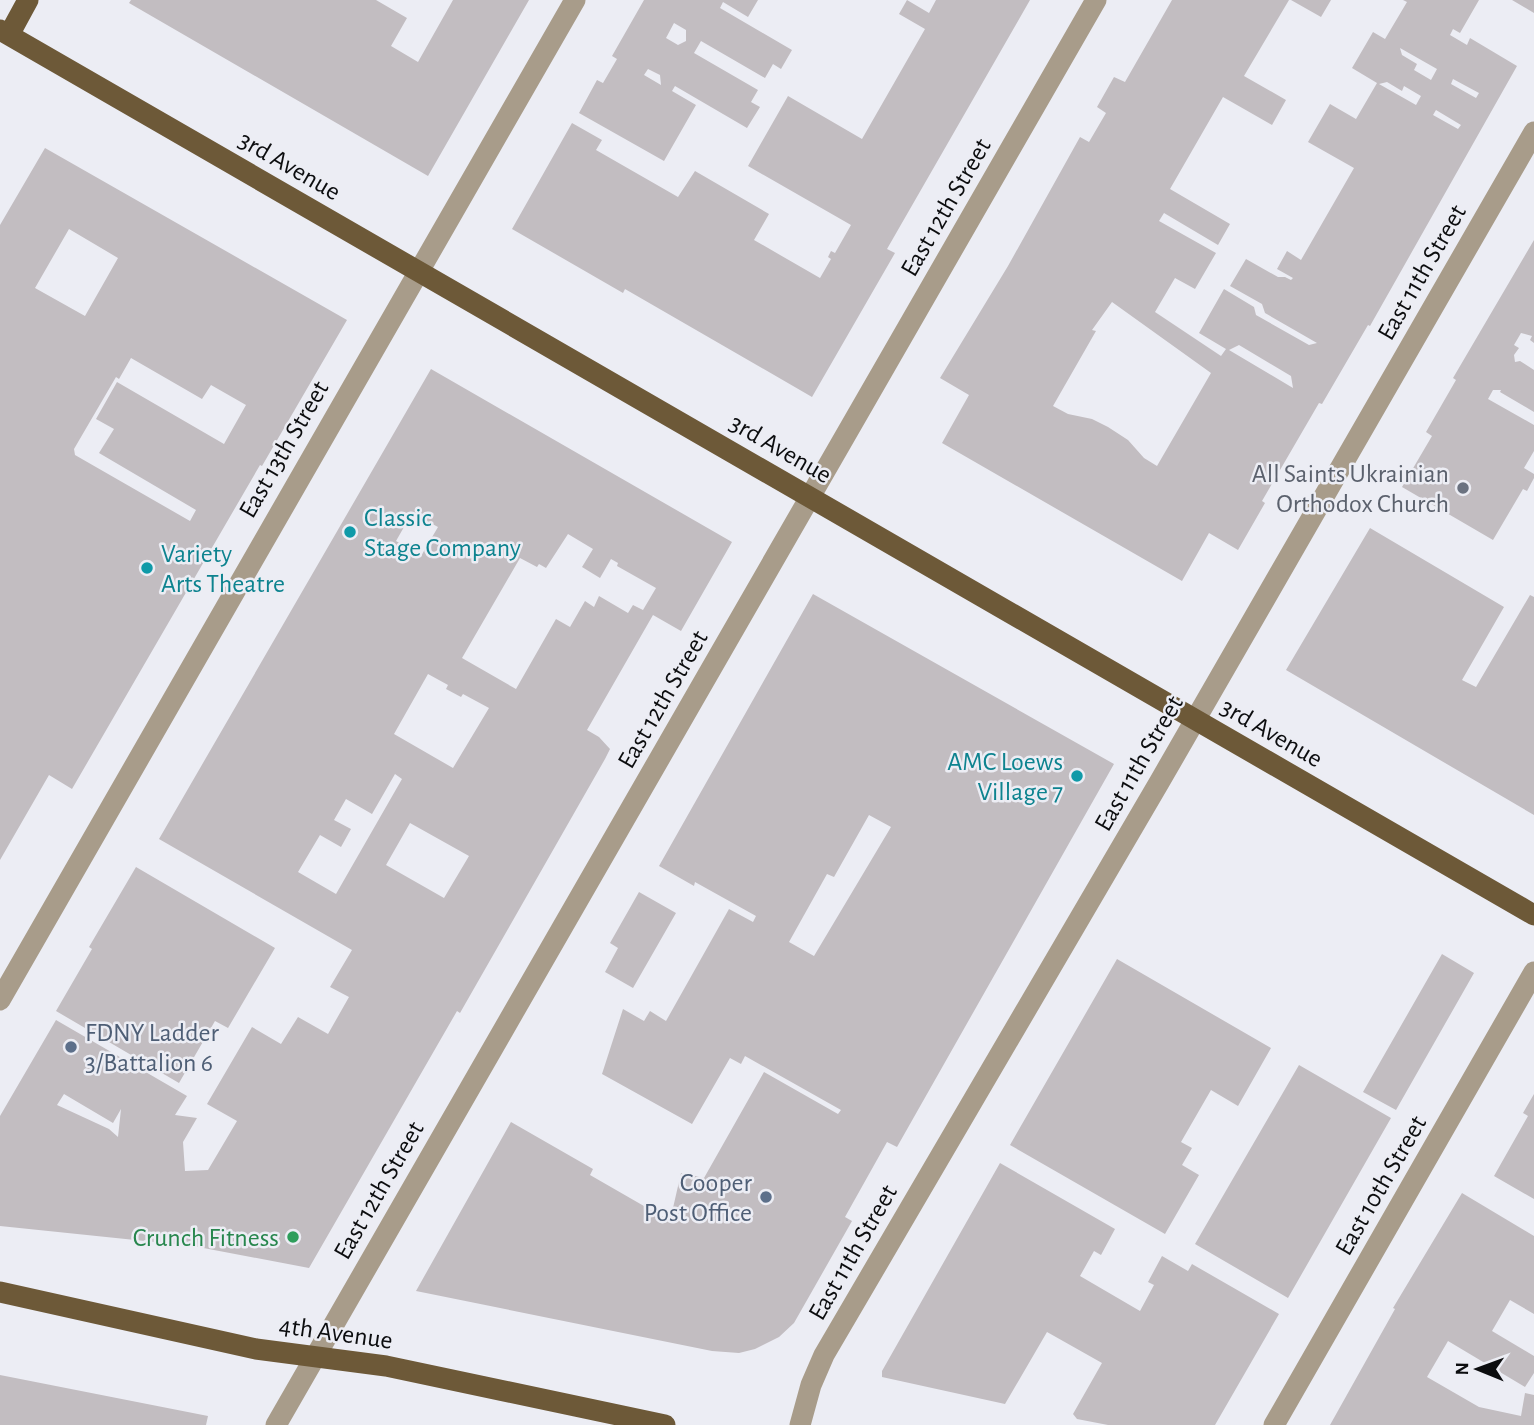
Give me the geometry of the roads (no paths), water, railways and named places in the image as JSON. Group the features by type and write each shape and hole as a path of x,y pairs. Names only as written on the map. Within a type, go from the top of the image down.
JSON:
{"main road":[{"path":"3,38 28,0"},
{"name":"3rd Avenue","path":"3,38 418,272 1534,915"},
{"name":"4th Avenue","path":"0,1292 256,1349 386,1366 665,1425"}],"street":[{"name":"East 13th Street","path":"0,1000 575,0"},
{"name":"East 12th Street","path":"276,1425 1096,0"},
{"name":"East 11th Street","path":"800,1425 806,1400 824,1356 1196,720 1534,132"},
{"name":"East 10th Street","path":"1274,1425 1534,972"}],"place":[{"name":"All Saints Ukrainian Orthodox Church","path":"1463,488"},
{"name":"Classic Stage Company","path":"350,532"},
{"name":"Variety Arts Theatre","path":"147,568"},
{"name":"AMC Loews Village 7","path":"1077,776"},
{"name":"FDNY Ladder 3/Battalion 6","path":"71,1047"},
{"name":"Cooper Post Office","path":"766,1197"},
{"name":"Crunch Fitness","path":"293,1237"}]}
